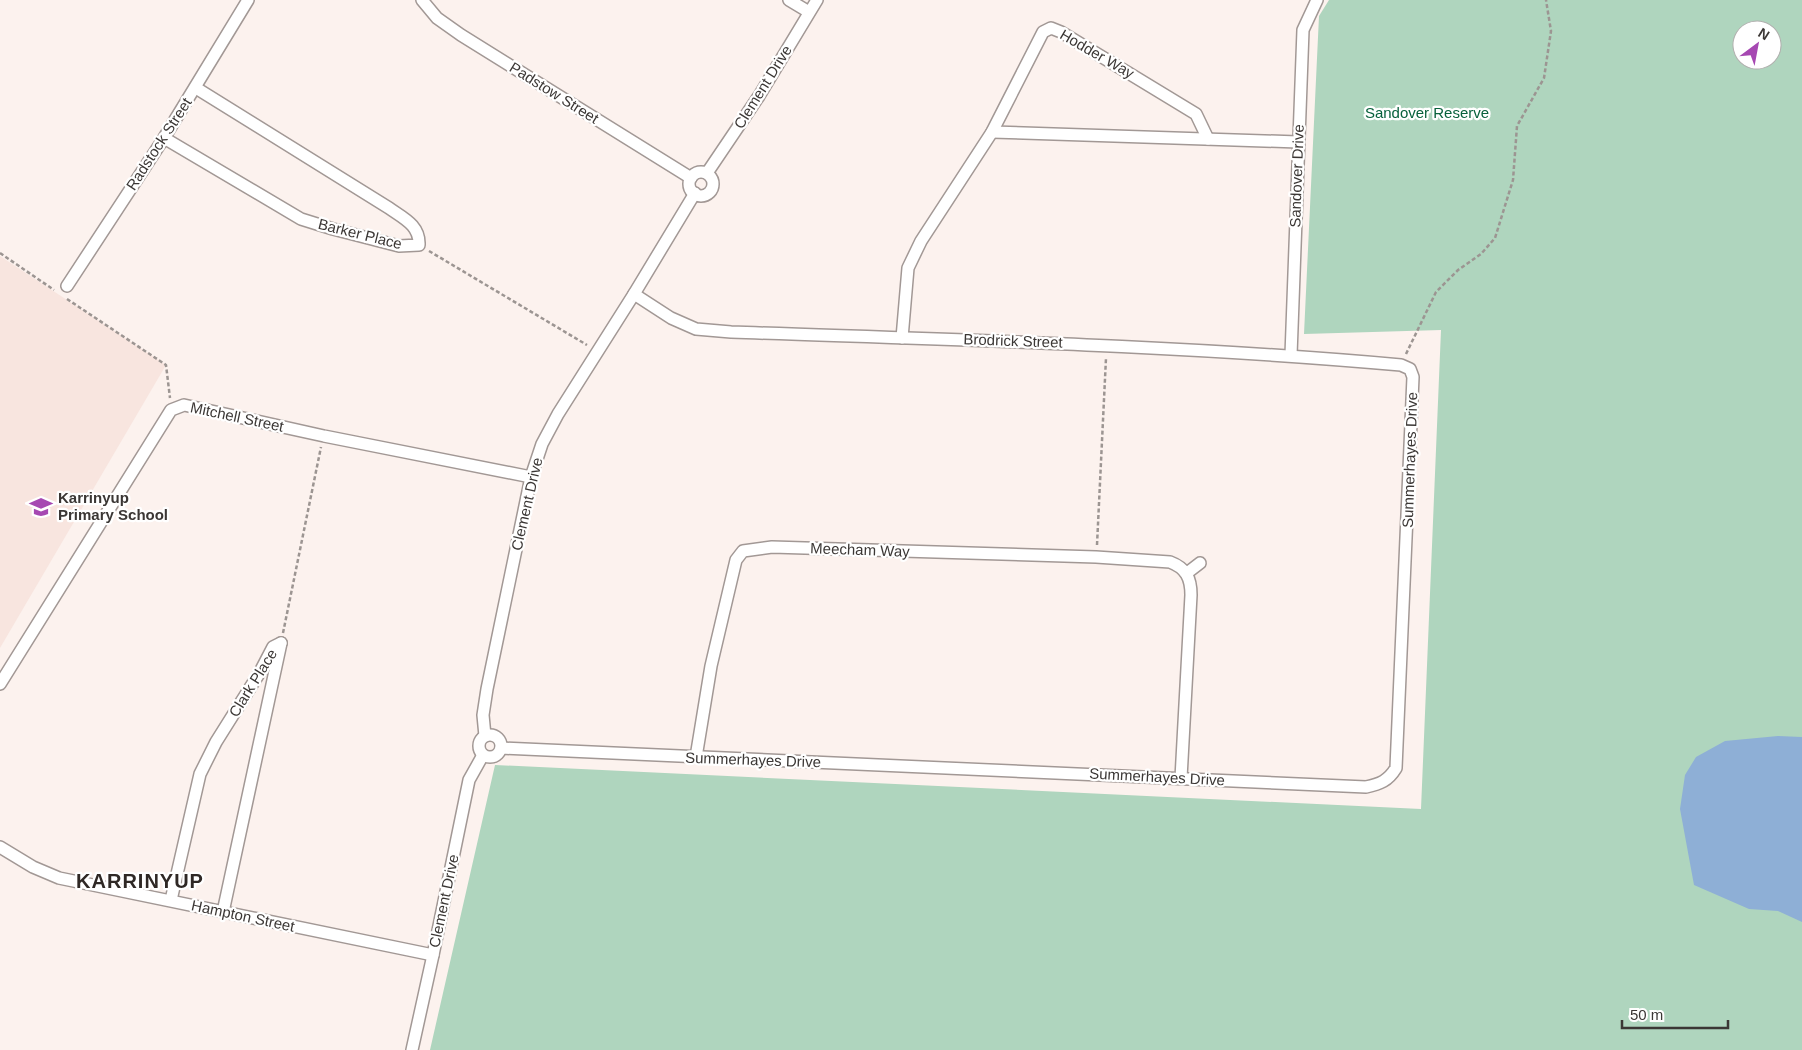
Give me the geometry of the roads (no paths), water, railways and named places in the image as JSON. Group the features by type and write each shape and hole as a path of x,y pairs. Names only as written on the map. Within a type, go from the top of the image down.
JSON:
{"street":[{"name":"Radstock Street","path":"65,291 196,88 248,0"},
{"name":"Padstow Street","path":"422,0 437,18 461,35 691,178"},
{"path":"789,0 810,12"},
{"name":"Clement Drive","path":"707,174 759,96 817,0"},
{"name":"Sandover Drive","path":"1291,355 1303,30 1317,0"},
{"name":"Hodder Way","path":"902,338 908,268 921,241 992,132 1042,32 1051,28 1077,40 1196,114 1208,139"},
{"name":"Barker Place","path":"164,138 301,219 333,230 399,246 419,245 420,237 415,227 389,208 196,88"},
{"path":"992,132 1298,142"},
{"path":"696,173 707,174 713,182 712,188 705,195 695,193 690,186 691,178 696,173"},
{"name":"Clement Drive","path":"485,736 484,715 487,689 532,477 542,444 558,414 695,193"},
{"name":"Brodrick Street","path":"634,294 671,318 696,329 1107,344 1291,355 1401,364"},
{"name":"Summerhayes Drive","path":"501,748 1366,787 1382,783 1391,776 1396,768 1414,377 1410,369 1401,364"},
{"name":"Mitchell Street","path":"0,684 171,410 184,405 324,436 532,477"},
{"name":"Meecham Way","path":"696,757 711,666 736,560 743,551 772,547 1096,557 1170,562 1179,565 1187,573"},
{"path":"1181,778 1191,595 1191,584 1187,573 1200,563"},
{"name":"Clark Place","path":"170,900 200,774 216,742 260,672 273,647 281,643 223,912"},
{"path":"485,736 497,737 501,748 498,754 492,757 483,755 479,746 480,740 485,736"},
{"name":"Clement Drive","path":"412,1050 469,780 483,755"},
{"name":"Hampton Street","path":"0,847 33,867 59,878 433,955"}],"water":[{"path":"1778,736 1802,737 1802,922 1778,911 1749,909 1694,885 1680,809 1685,775 1696,757 1725,741"}],"place":[{"name":"Karrinyup Primary School","path":"41,507"}],"district":[{"name":"KARRINYUP","path":"140,881"}],"park label":[{"name":"Sandover Reserve","path":"1427,113"}]}
